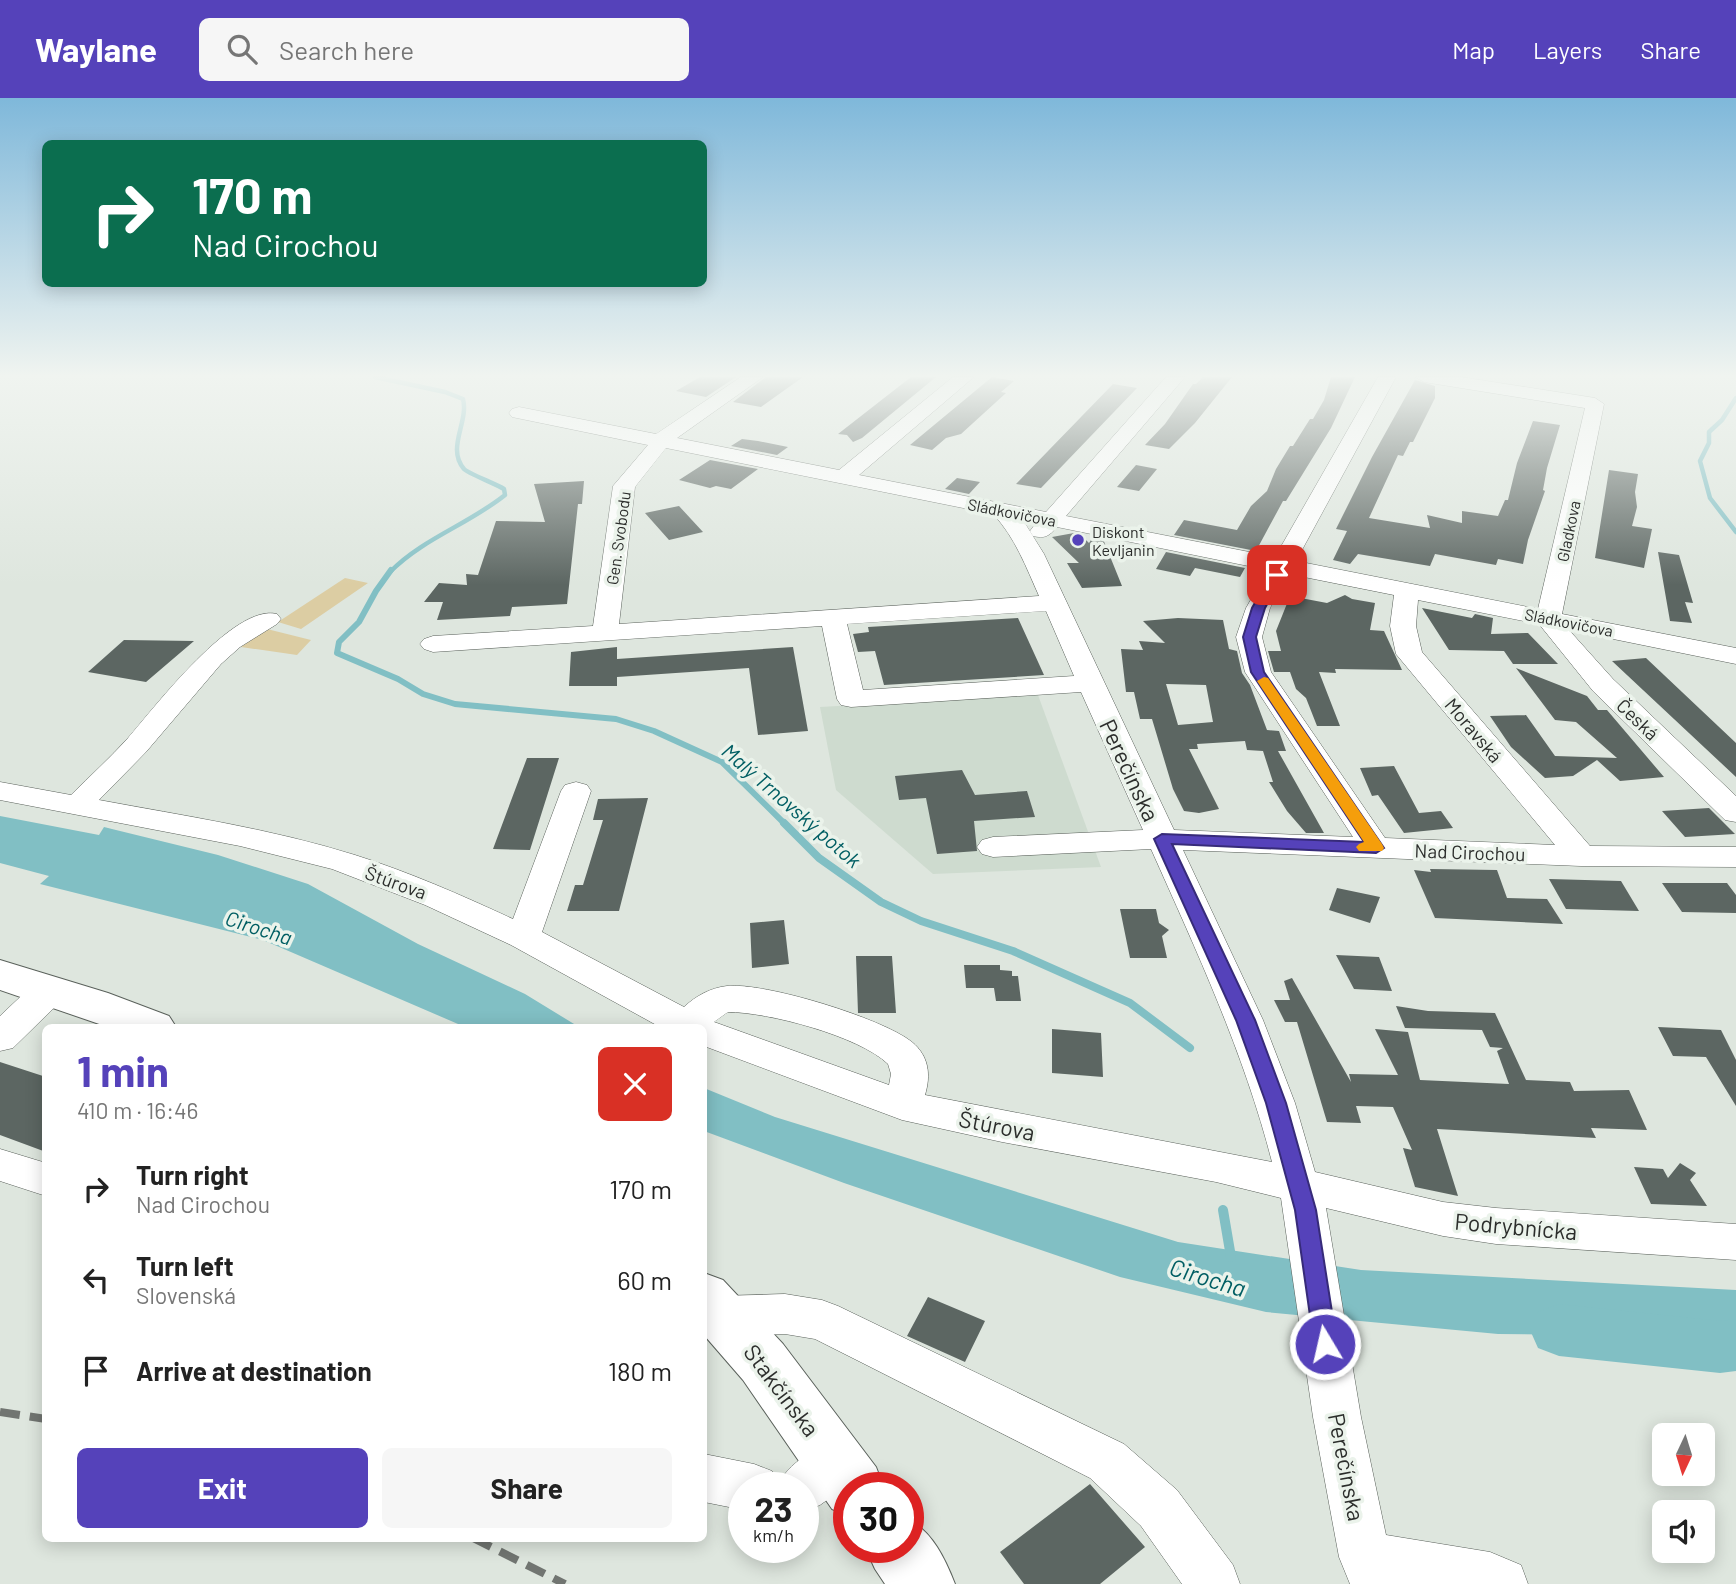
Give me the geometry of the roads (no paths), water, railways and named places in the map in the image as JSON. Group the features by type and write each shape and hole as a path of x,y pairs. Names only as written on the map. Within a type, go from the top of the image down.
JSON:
{"main road":[{"path":"0,975 145,1024"},
{"name":"Stakčínska","path":"713,1307 763,1362 831,1480"},
{"path":"908,1563 923,1584"}],"street":[{"name":"Gen. Svobodu","path":"605,633 624,486 656,446"},
{"name":"Sládkovičova","path":"676,446 1000,510 1056,524 1282,565 1736,656"},
{"path":"841,479 881,446"},
{"path":"1024,539 1034,539 1056,524 1119,446"},
{"path":"1348,446 1258,608 1249,637 1258,672 1376,848"},
{"name":"Gladkova","path":"1549,618 1586,446"},
{"name":"Perečínska","path":"1000,510 1013,522 1024,539 1245,1020 1276,1103 1303,1197 1334,1398 1371,1571"},
{"name":"Moravská","path":"1407,590 1403,626 1409,654 1581,856"},
{"path":"433,644 1053,603"},
{"path":"833,618 851,699 1090,683"},
{"name":"Česká","path":"1549,618 1555,630 1603,685 1736,813"},
{"path":"77,806 136,746 212,658 231,642 268,620"},
{"name":"Štúrova","path":"0,791 240,836 344,862 437,897 523,937 686,1024"},
{"path":"523,937 576,791"},
{"name":"Nad Cirochou","path":"993,847 1162,839 1581,856 1736,856"},
{"path":"0,1038 50,990"},
{"path":"697,1024 710,1004 741,998 771,1004 871,1036 900,1052 910,1068 909,1083 902,1105"},
{"name":"Štúrova","path":"707,1033 902,1105 1303,1197"},
{"path":"0,1165 42,1179"},
{"name":"Podrybnícka","path":"1303,1197 1510,1227 1736,1242"},
{"path":"713,1307 822,1320 1107,1461 1159,1508 1214,1584"},
{"path":"707,1479 728,1483"},
{"path":"1371,1571 1490,1578 1502,1584"}],"water":[{"path":"0,816 99,835 104,827 218,855 308,884 418,944 525,994 574,1024 458,1024 263,940 40,884 49,876 0,863"},
{"path":"707,1089 775,1117 1178,1242 1361,1270 1736,1290 1736,1340 1686,1336 1498,1334 1266,1312 1120,1277 844,1183 707,1132"}],"waterway":[{"name":"Malý Trnovský potok","path":"390,572 416,550 505,495 504,489 464,469 459,461 457,446"},
{"path":"1707,446 1700,461 1710,498 1736,532"},
{"name":"Malý Trnovský potok","path":"391,570 359,622 339,642 337,653 398,679 423,694 455,704 616,719 654,731 722,762 786,825"},
{"name":"Malý Trnovský potok","path":"786,825 819,858 881,902 921,921 1013,951 1130,1003 1190,1048"},
{"name":"Malý Trnovský potok","path":"1223,1210 1231,1257"},
{"name":"Cirocha","path":"1559,1330 1720,1347 1736,1345"}],"railway":[{"path":"0,1412 42,1418"},
{"path":"481,1542 565,1584"}],"place":[{"name":"Diskont Kevljanin","path":"1078,540"}]}
